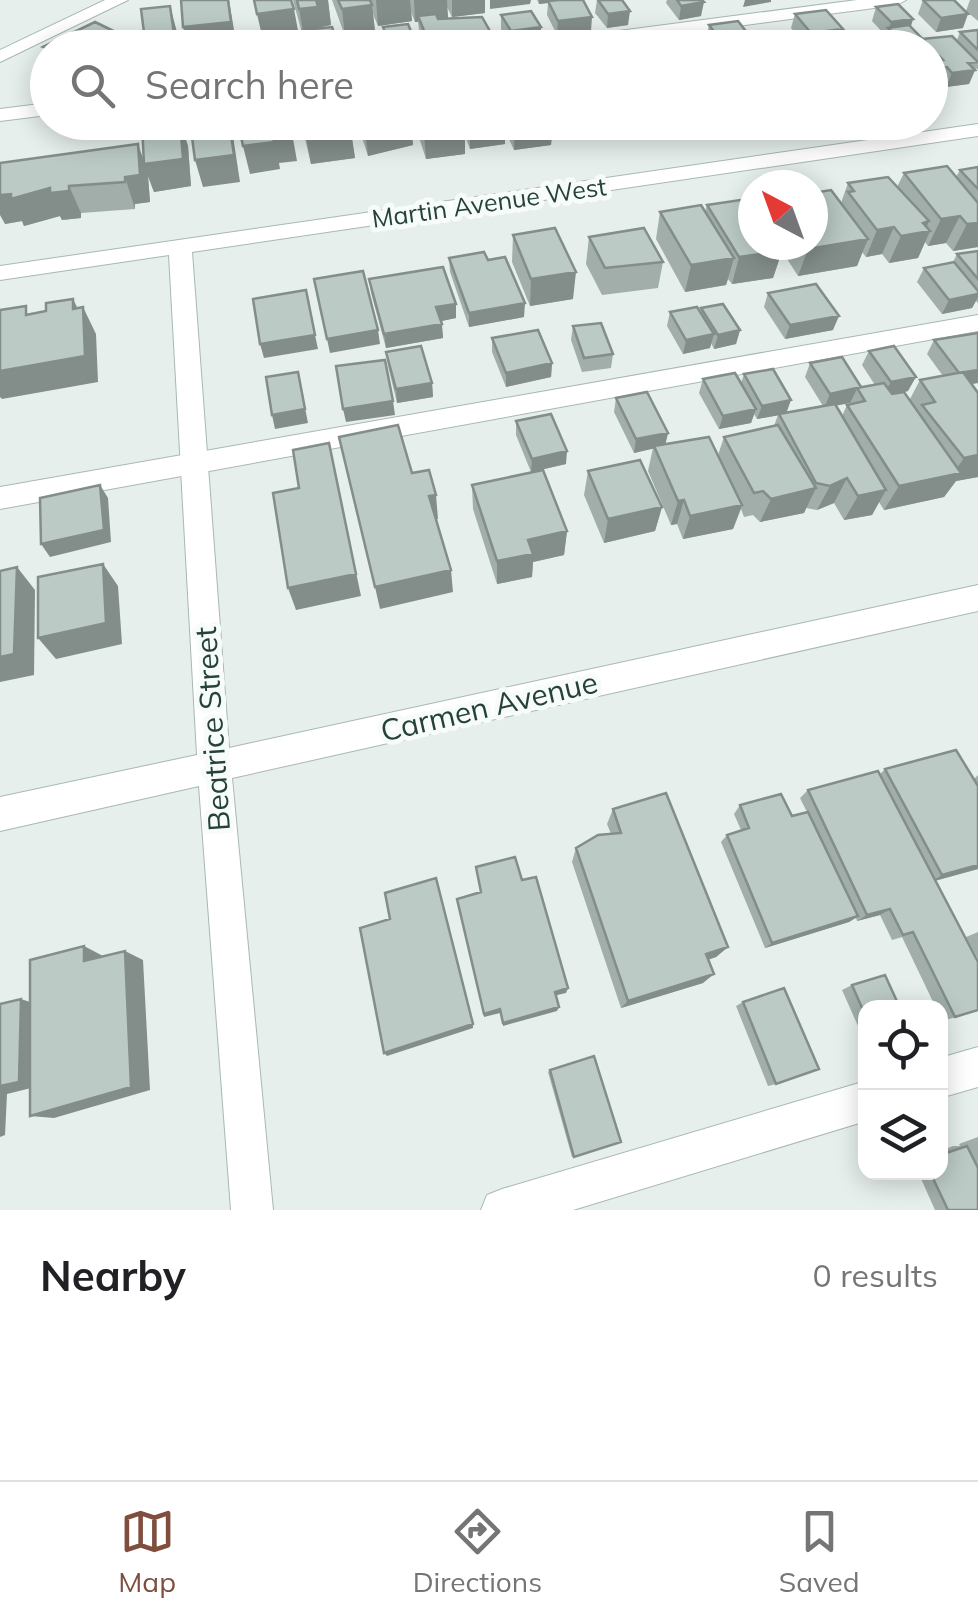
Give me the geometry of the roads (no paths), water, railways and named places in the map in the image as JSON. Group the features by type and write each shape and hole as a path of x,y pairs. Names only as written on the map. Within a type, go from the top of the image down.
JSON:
{"street":[{"path":"56,30 119,0"},
{"path":"666,30 897,0"},
{"path":"0,57 30,43"},
{"path":"0,115 30,111"},
{"name":"Martin Avenue West","path":"948,134 978,130"},
{"name":"Martin Avenue West","path":"0,273 910,140"},
{"name":"Beatrice Street","path":"180,247 214,767 252,1210"},
{"path":"0,498 978,323"},
{"name":"Carmen Avenue","path":"0,814 978,598"},
{"path":"948,1076 978,1067"},
{"path":"502,1210 858,1103"}]}
